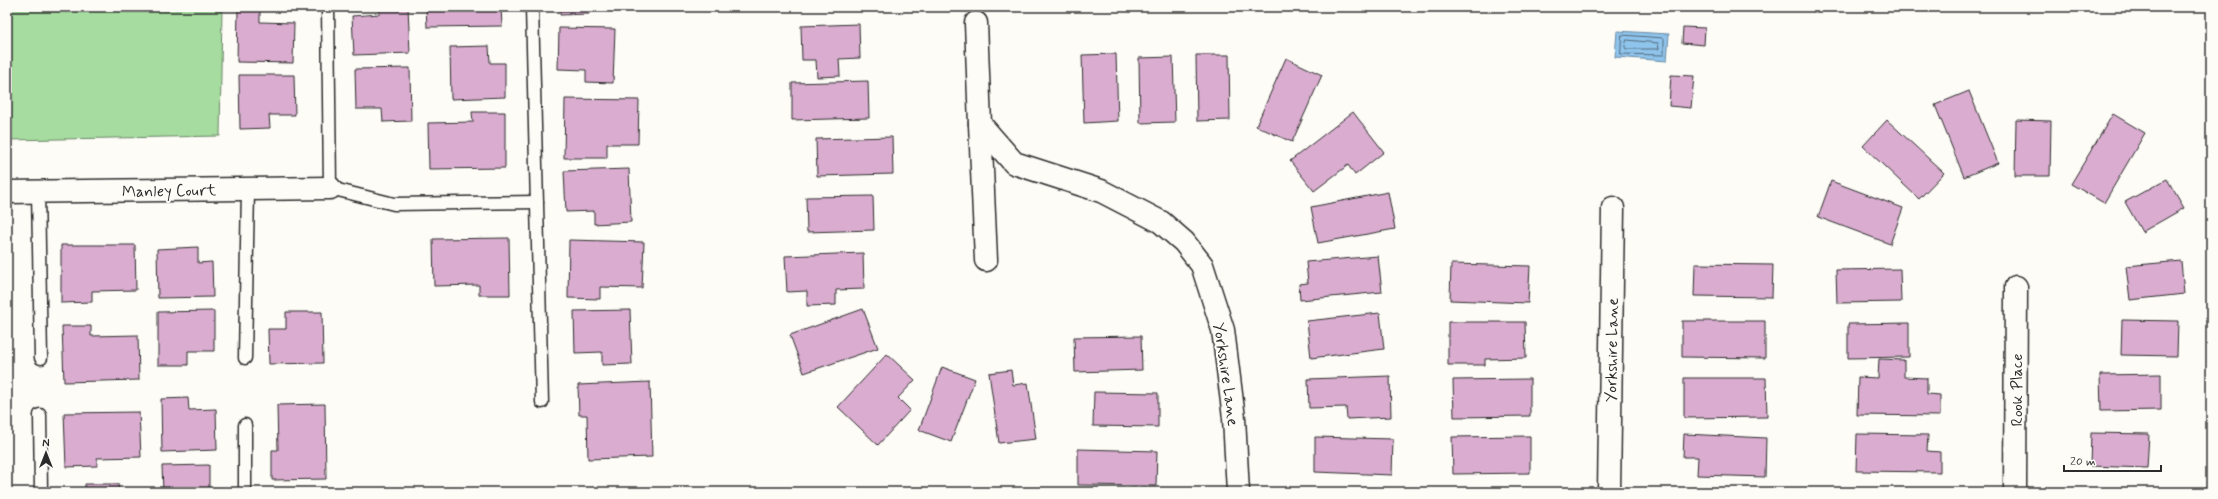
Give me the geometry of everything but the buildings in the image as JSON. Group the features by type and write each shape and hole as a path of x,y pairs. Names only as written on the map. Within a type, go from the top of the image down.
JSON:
{"street":[{"path":"976,23 986,260"},
{"name":"Yorkshire Lane","path":"980,124 1014,163 1101,191 1161,222 1184,242 1202,265 1223,330 1234,418 1238,492"},
{"name":"Manley Court","path":"7,192 330,188"},
{"name":"Yorkshire Lane","path":"1610,492 1613,208"},
{"name":"Rook Place","path":"2016,287 2016,492"}],"lane":[{"path":"328,7 330,188 394,204 537,202"},
{"path":"532,7 542,402"},
{"path":"245,358 248,189"},
{"path":"38,191 41,358"},
{"path":"40,415 42,492"},
{"path":"245,425 245,492"}],"green space":[{"path":"7,7 222,7 220,136 7,140"}],"water":[{"path":"1617,31 1669,34 1667,61 1615,57"}]}
